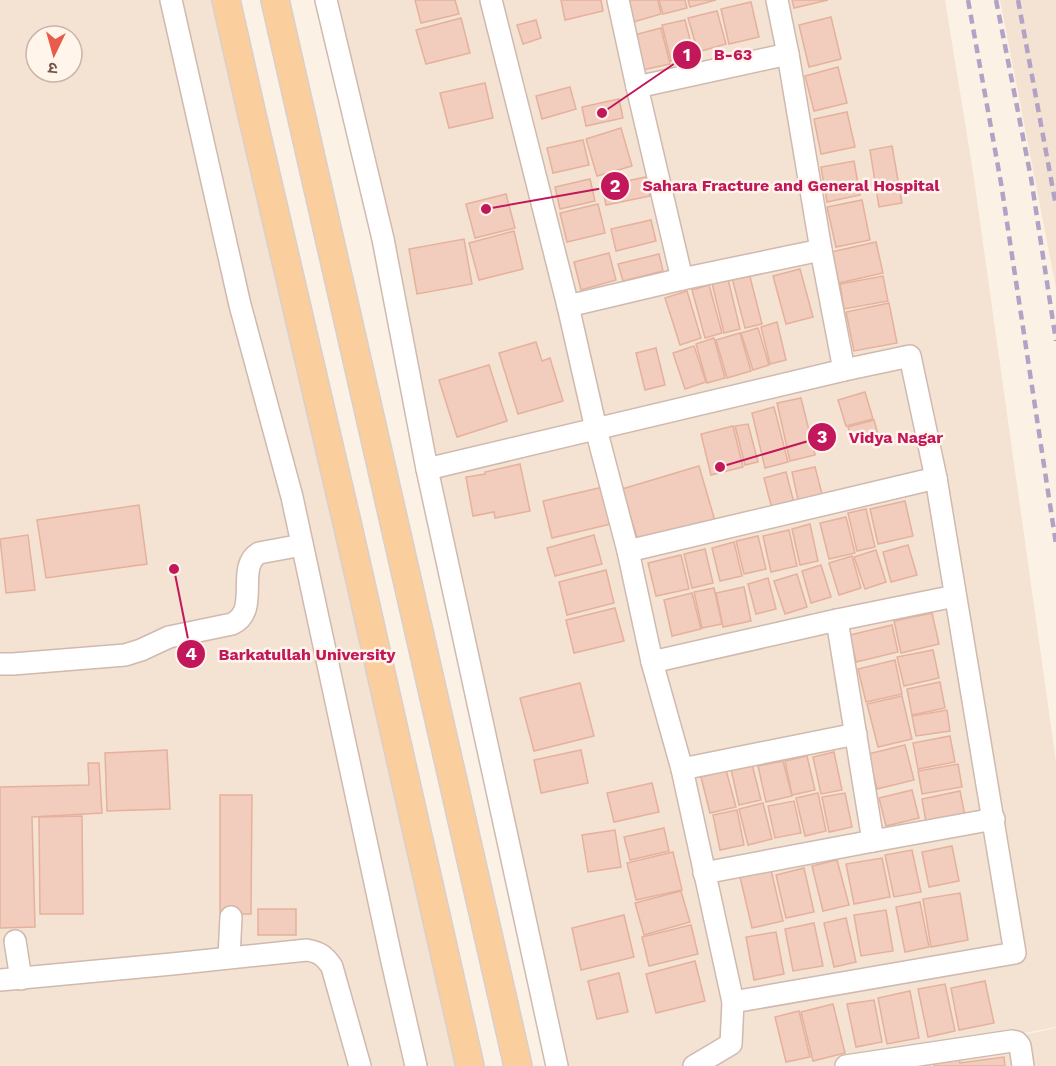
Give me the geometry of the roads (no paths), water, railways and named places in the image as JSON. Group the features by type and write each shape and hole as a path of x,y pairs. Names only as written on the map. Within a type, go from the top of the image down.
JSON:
{"main road":[{"path":"226,0 470,1066"},
{"path":"275,0 518,1066"}],"street":[{"path":"171,0 240,306 292,497 416,1066"},
{"path":"326,0 383,239 427,469 557,1066"},
{"path":"491,0 628,552 652,662 682,769 733,1002 731,1044 694,1066"},
{"path":"618,0 682,279"},
{"path":"777,0 844,370"},
{"path":"637,87 788,54"},
{"path":"568,306 821,250"},
{"path":"427,469 910,356 936,478 1015,953 733,1002"},
{"path":"628,552 936,478"},
{"path":"0,664 125,655 169,637 232,624 243,617 250,563 254,556 259,553 302,546"},
{"path":"652,662 837,620 955,597"},
{"path":"837,620 873,840"},
{"path":"682,769 856,734"},
{"path":"704,873 994,819"},
{"path":"230,957 231,917"},
{"path":"15,941 10,980 307,950 320,953 332,967 360,1066"},
{"path":"846,1066 904,1062 1012,1041 1017,1042 1020,1046 1023,1066"}],"railway":[{"path":"968,0 1001,183 1056,544"},
{"path":"996,0 1031,178 1056,341"},
{"path":"1018,0 1056,206"}],"place":[{"name":"B-63","path":"602,113"},
{"name":"Sahara Fracture and General Hospital","path":"486,209"},
{"name":"Vidya Nagar","path":"720,467"},
{"name":"Barkatullah University","path":"174,569"}]}
